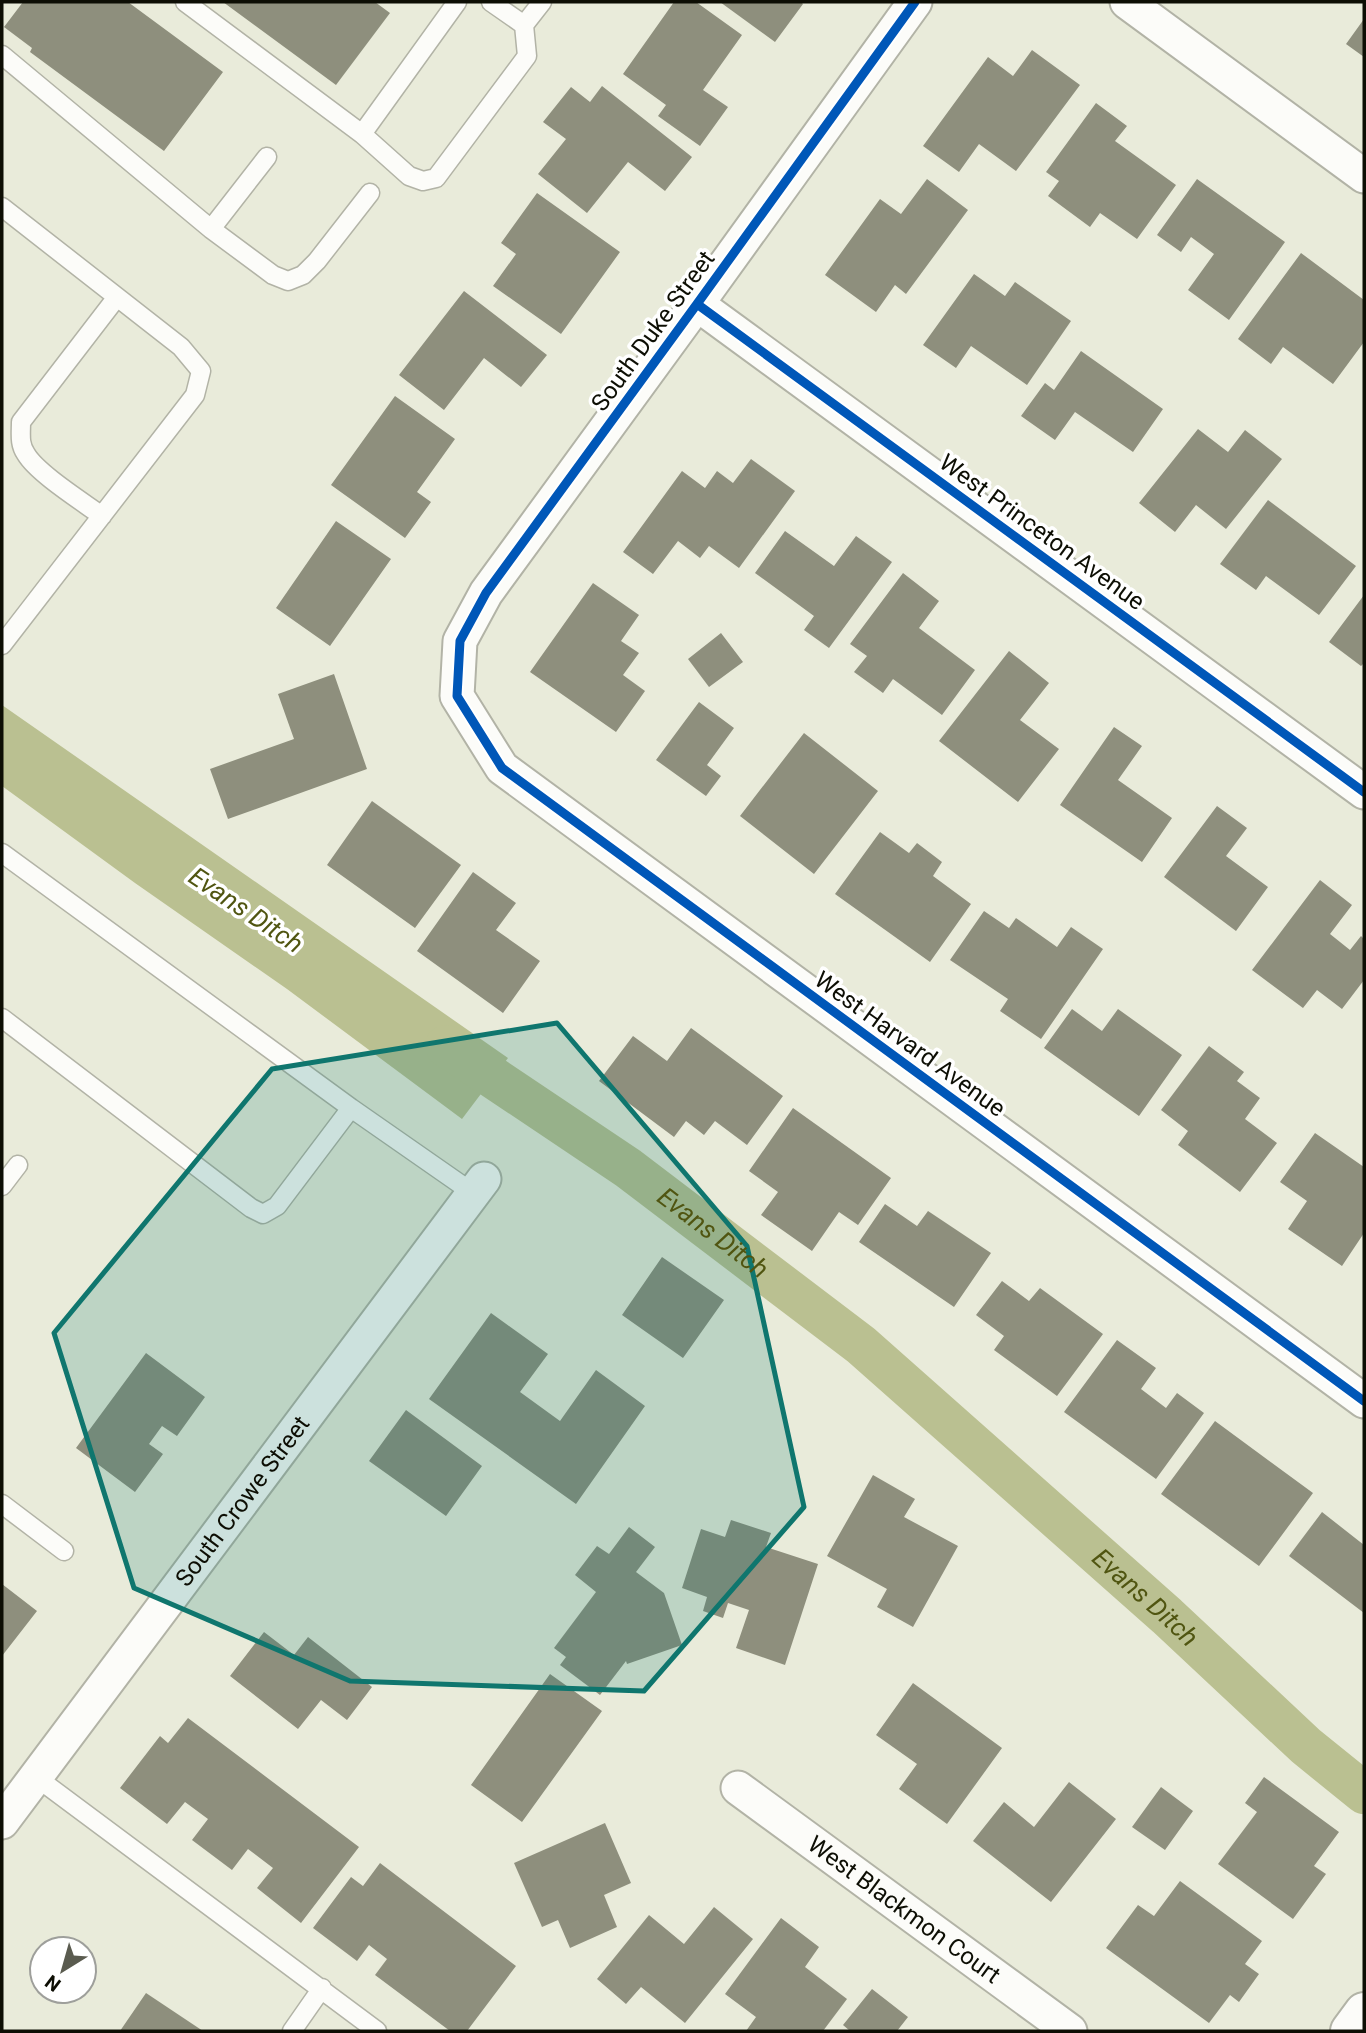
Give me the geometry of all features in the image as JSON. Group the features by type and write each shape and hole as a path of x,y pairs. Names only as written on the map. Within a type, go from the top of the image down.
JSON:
{"street":[{"name":"South Duke Street","path":"457,696 460,641 486,593 915,2"},
{"path":"1127,2 1364,176"},
{"name":"West Princeton Avenue","path":"697,304 1364,792"},
{"name":"West Harvard Avenue","path":"457,696 502,768 1364,1401"},
{"name":"South Crowe Street","path":"14,1797 478,1186"},
{"name":"West Blackmon Court","path":"737,1788 1070,2031"},
{"path":"1350,2031 1364,2012"}],"lane":[{"path":"185,2 362,134 409,176 423,181 436,177 527,55 524,25 542,2"},
{"path":"362,134 457,2"},
{"path":"491,2 524,25"},
{"path":"2,55 211,229 273,275 288,281 303,275 317,261 370,193"},
{"path":"211,229 267,157"},
{"path":"2,207 181,347 201,371 195,396 2,645"},
{"path":"102,516 37,467 25,454 20,441 21,422 117,297"},
{"path":"2,853 351,1108 478,1186"},
{"path":"2,1018 251,1208 263,1214 277,1206 351,1108"},
{"path":"2,1186 18,1164"},
{"path":"2,1504 64,1551"},
{"path":"14,1797 322,1988 377,2031"},
{"path":"292,2031 322,1988"}],"highlighted area":[{"path":"557,1023 747,1246 804,1507 644,1691 350,1681 134,1588 54,1333 272,1069"}],"water":[{"path":"2,705 508,1058 462,1119 287,989 2,786"}],"building":[{"path":"23,2 128,2 223,72 164,151 30,52 32,48 4,27"},
{"path":"223,2 375,2 390,13 336,85"},
{"path":"674,2 696,2 742,35 703,90 728,107 700,146 658,116 666,105 623,74"},
{"path":"720,2 801,2 803,4 775,42"},
{"path":"1364,19 1364,57 1346,44"},
{"path":"1032,50 1080,85 1016,171 979,144 959,172 923,146 988,57 1013,76"},
{"path":"602,86 692,157 665,191 628,162 587,213 538,174 566,139 543,122 571,87 590,102"},
{"path":"1096,103 1127,126 1115,141 1176,185 1137,239 1100,213 1090,227 1048,196 1059,181 1046,172"},
{"path":"927,179 968,210 906,294 895,285 876,312 825,275 880,199 901,214"},
{"path":"1197,179 1285,242 1229,320 1188,290 1214,254 1191,237 1181,252 1157,235"},
{"path":"537,193 620,252 561,334 493,286 516,254 501,243"},
{"path":"1301,253 1364,300 1364,342 1333,384 1283,347 1271,364 1238,339"},
{"path":"974,274 1005,296 1015,282 1071,321 1027,385 971,346 956,368 923,345"},
{"path":"464,291 547,355 521,387 484,358 444,410 399,375"},
{"path":"1081,351 1163,409 1133,452 1075,412 1055,440 1021,416 1045,383 1054,390"},
{"path":"395,396 455,439 417,492 431,502 405,538 331,485"},
{"path":"1198,429 1228,452 1245,430 1282,459 1226,529 1196,505 1175,532 1139,503"},
{"path":"751,459 795,491 739,568 709,546 700,558 678,541 653,574 623,552 682,471 705,488 717,471 733,483"},
{"path":"1268,500 1356,566 1319,615 1266,576 1256,590 1220,564"},
{"path":"336,521 391,559 330,646 276,608"},
{"path":"785,531 834,566 856,536 892,562 829,648 804,630 814,616 755,573"},
{"path":"903,573 939,601 919,628 975,670 942,715 893,679 883,693 854,672 867,656 850,644"},
{"path":"593,583 639,615 621,641 639,653 623,675 645,691 616,732 530,672"},
{"path":"1364,595 1364,663 1361,666 1329,642"},
{"path":"721,633 743,662 709,687 688,659"},
{"path":"1009,651 1049,683 1020,720 1059,749 1018,802 939,741"},
{"path":"334,674 367,769 228,819 210,769 294,739 278,694"},
{"path":"699,702 734,728 707,765 721,776 706,796 656,760"},
{"path":"1114,727 1142,746 1118,780 1172,818 1142,862 1060,805"},
{"path":"804,733 878,791 814,874 740,816"},
{"path":"372,801 461,865 415,928 327,865"},
{"path":"1217,806 1247,828 1226,856 1268,887 1236,931 1164,877"},
{"path":"880,832 909,853 917,843 942,862 933,876 971,904 930,962 835,894"},
{"path":"473,872 516,903 496,930 540,961 503,1013 417,951"},
{"path":"1320,880 1352,905 1330,934 1350,950 1361,936 1364,939 1364,980 1342,1009 1317,990 1303,1008 1252,970"},
{"path":"984,911 1009,928 1016,918 1057,947 1071,927 1103,949 1041,1039 1000,1011 1008,999 950,960"},
{"path":"1072,1009 1102,1031 1118,1009 1182,1055 1139,1116 1044,1048"},
{"path":"691,1028 783,1096 747,1145 715,1121 704,1135 686,1121 674,1137 599,1081 633,1036 667,1061"},
{"path":"1209,1046 1244,1072 1237,1081 1260,1098 1245,1119 1277,1143 1240,1192 1178,1145 1188,1131 1161,1110"},
{"path":"793,1108 891,1178 858,1225 839,1212 812,1251 761,1215 778,1192 749,1171"},
{"path":"1315,1133 1364,1167 1364,1233 1342,1266 1288,1229 1307,1201 1280,1182"},
{"path":"885,1204 917,1226 928,1211 991,1253 954,1307 859,1242"},
{"path":"662,1257 724,1300 683,1358 622,1315"},
{"path":"1002,1281 1029,1301 1040,1288 1103,1334 1057,1396 994,1350 1004,1336 976,1315"},
{"path":"491,1313 548,1354 520,1392 560,1421 596,1370 645,1406 576,1504 429,1399"},
{"path":"1117,1340 1156,1368 1141,1389 1166,1408 1177,1393 1204,1413 1156,1479 1064,1412"},
{"path":"146,1353 205,1397 177,1436 162,1426 149,1444 163,1454 135,1492 76,1448"},
{"path":"406,1410 482,1466 446,1516 369,1461"},
{"path":"1215,1421 1313,1493 1259,1566 1161,1494"},
{"path":"873,1475 915,1499 904,1517 958,1546 913,1627 877,1607 887,1589 827,1556"},
{"path":"1322,1512 1364,1545 1364,1613 1289,1556"},
{"path":"731,1520 771,1533 766,1547 818,1564 785,1665 736,1648 749,1610 728,1603 723,1618 703,1611 707,1597 682,1588 701,1529 725,1537"},
{"path":"629,1527 655,1547 636,1572 664,1593 682,1645 627,1664 626,1661 600,1695 560,1665 566,1657 554,1648 596,1592 575,1575 597,1546 609,1554"},
{"path":"2,1584 37,1611 2,1656"},
{"path":"264,1632 294,1655 308,1637 372,1687 347,1720 321,1700 298,1729 230,1676"},
{"path":"550,1674 602,1711 522,1822 471,1785"},
{"path":"913,1683 1002,1748 947,1824 899,1789 917,1764 876,1735"},
{"path":"188,1718 359,1847 301,1923 257,1888 273,1868 248,1849 232,1870 192,1840 208,1819 185,1802 167,1824 120,1788 160,1736 168,1743"},
{"path":"1264,1777 1339,1832 1314,1866 1326,1874 1293,1919 1218,1864 1257,1812 1245,1803"},
{"path":"1069,1782 1116,1819 1051,1902 973,1841 1004,1802 1034,1827"},
{"path":"1161,1787 1193,1811 1165,1850 1132,1827"},
{"path":"605,1823 631,1883 604,1895 617,1927 570,1948 558,1920 542,1927 514,1863"},
{"path":"380,1863 516,1966 467,2031 450,2031 375,1975 387,1959 369,1945 357,1961 313,1928 351,1877 363,1886"},
{"path":"1180,1881 1262,1941 1245,1964 1259,1974 1239,2002 1230,1995 1209,2023 1106,1948 1138,1905 1154,1916"},
{"path":"714,1907 753,1939 685,2023 641,1987 626,2004 597,1979 649,1915 684,1944"},
{"path":"781,1918 819,1947 805,1967 847,1999 823,2031 746,2031 756,2017 725,1994"},
{"path":"872,1989 908,2017 897,2031 850,2031 843,2025"},
{"path":"146,1993 203,2031 120,2031"}],"waterway":[{"name":"Evans Ditch","path":"446,1046 628,1168 861,1345 1167,1616 1306,1746 1364,1793"}],"cycle path":[{"path":"915,2 486,593 460,641 457,696 502,768 1364,1401"},
{"path":"697,304 1364,792"}]}
